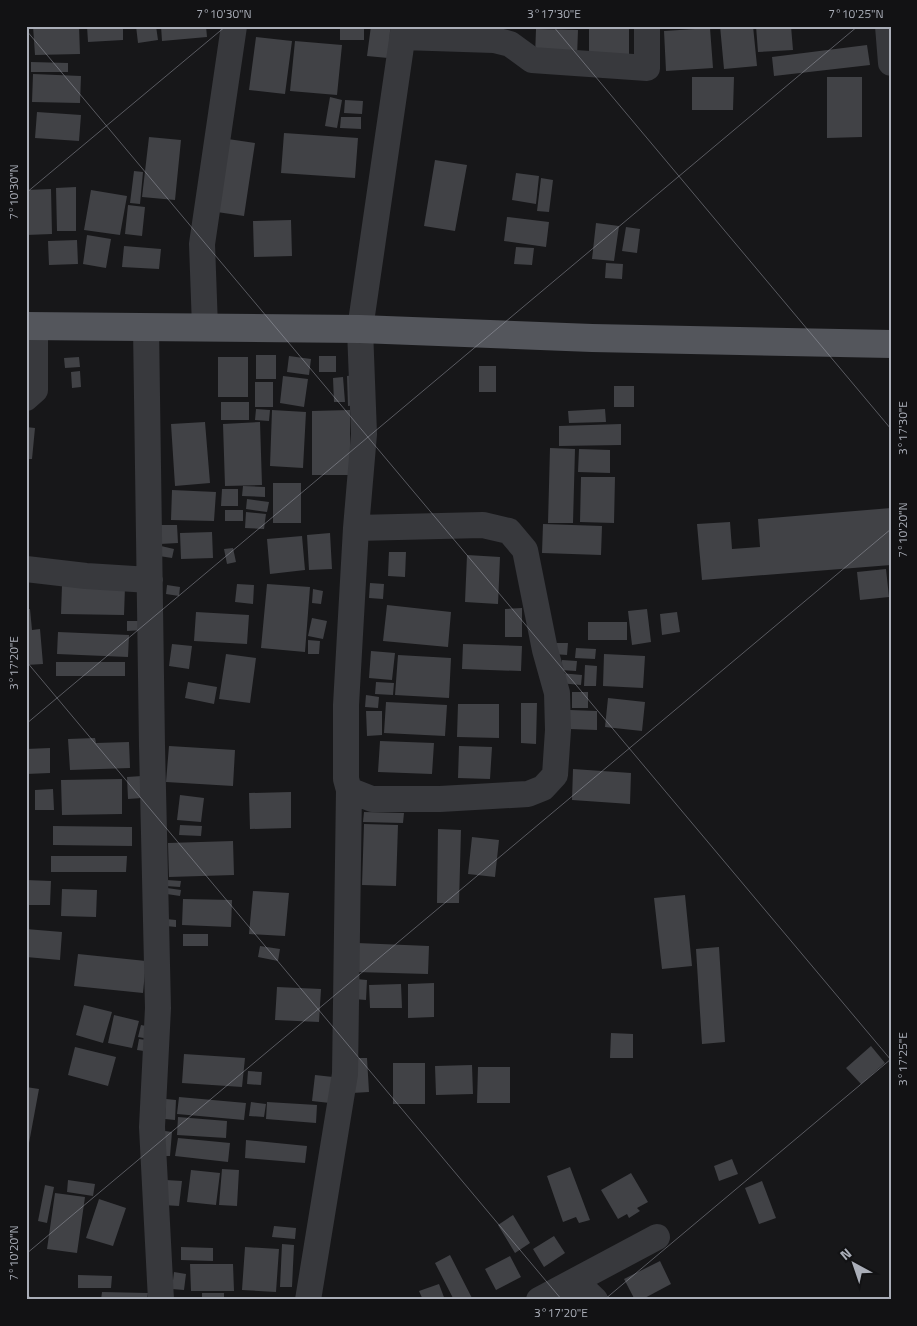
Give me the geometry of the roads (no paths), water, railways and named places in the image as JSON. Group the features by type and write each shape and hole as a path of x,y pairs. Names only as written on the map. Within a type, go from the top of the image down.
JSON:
{"main road":[{"path":"30,326 360,329 592,338 891,344"}],"street":[{"path":"205,327 202,244 234,26"},
{"path":"308,1300 345,1074 349,790 346,779 345,758 356,528 364,434 360,329 403,32 494,40 510,44 532,60 647,68 647,26"},
{"path":"888,26 891,63"},
{"path":"26,398 35,390 30,326"},
{"path":"146,327 158,1008 152,1127 161,1300"},
{"path":"349,790 372,800 440,799 528,794 543,788 555,775 558,730 557,693 545,650 525,550 509,531 483,525 356,528"},
{"path":"26,569 86,576 150,580"},
{"path":"539,1300 657,1237"},
{"path":"575,1281 595,1300"}]}
